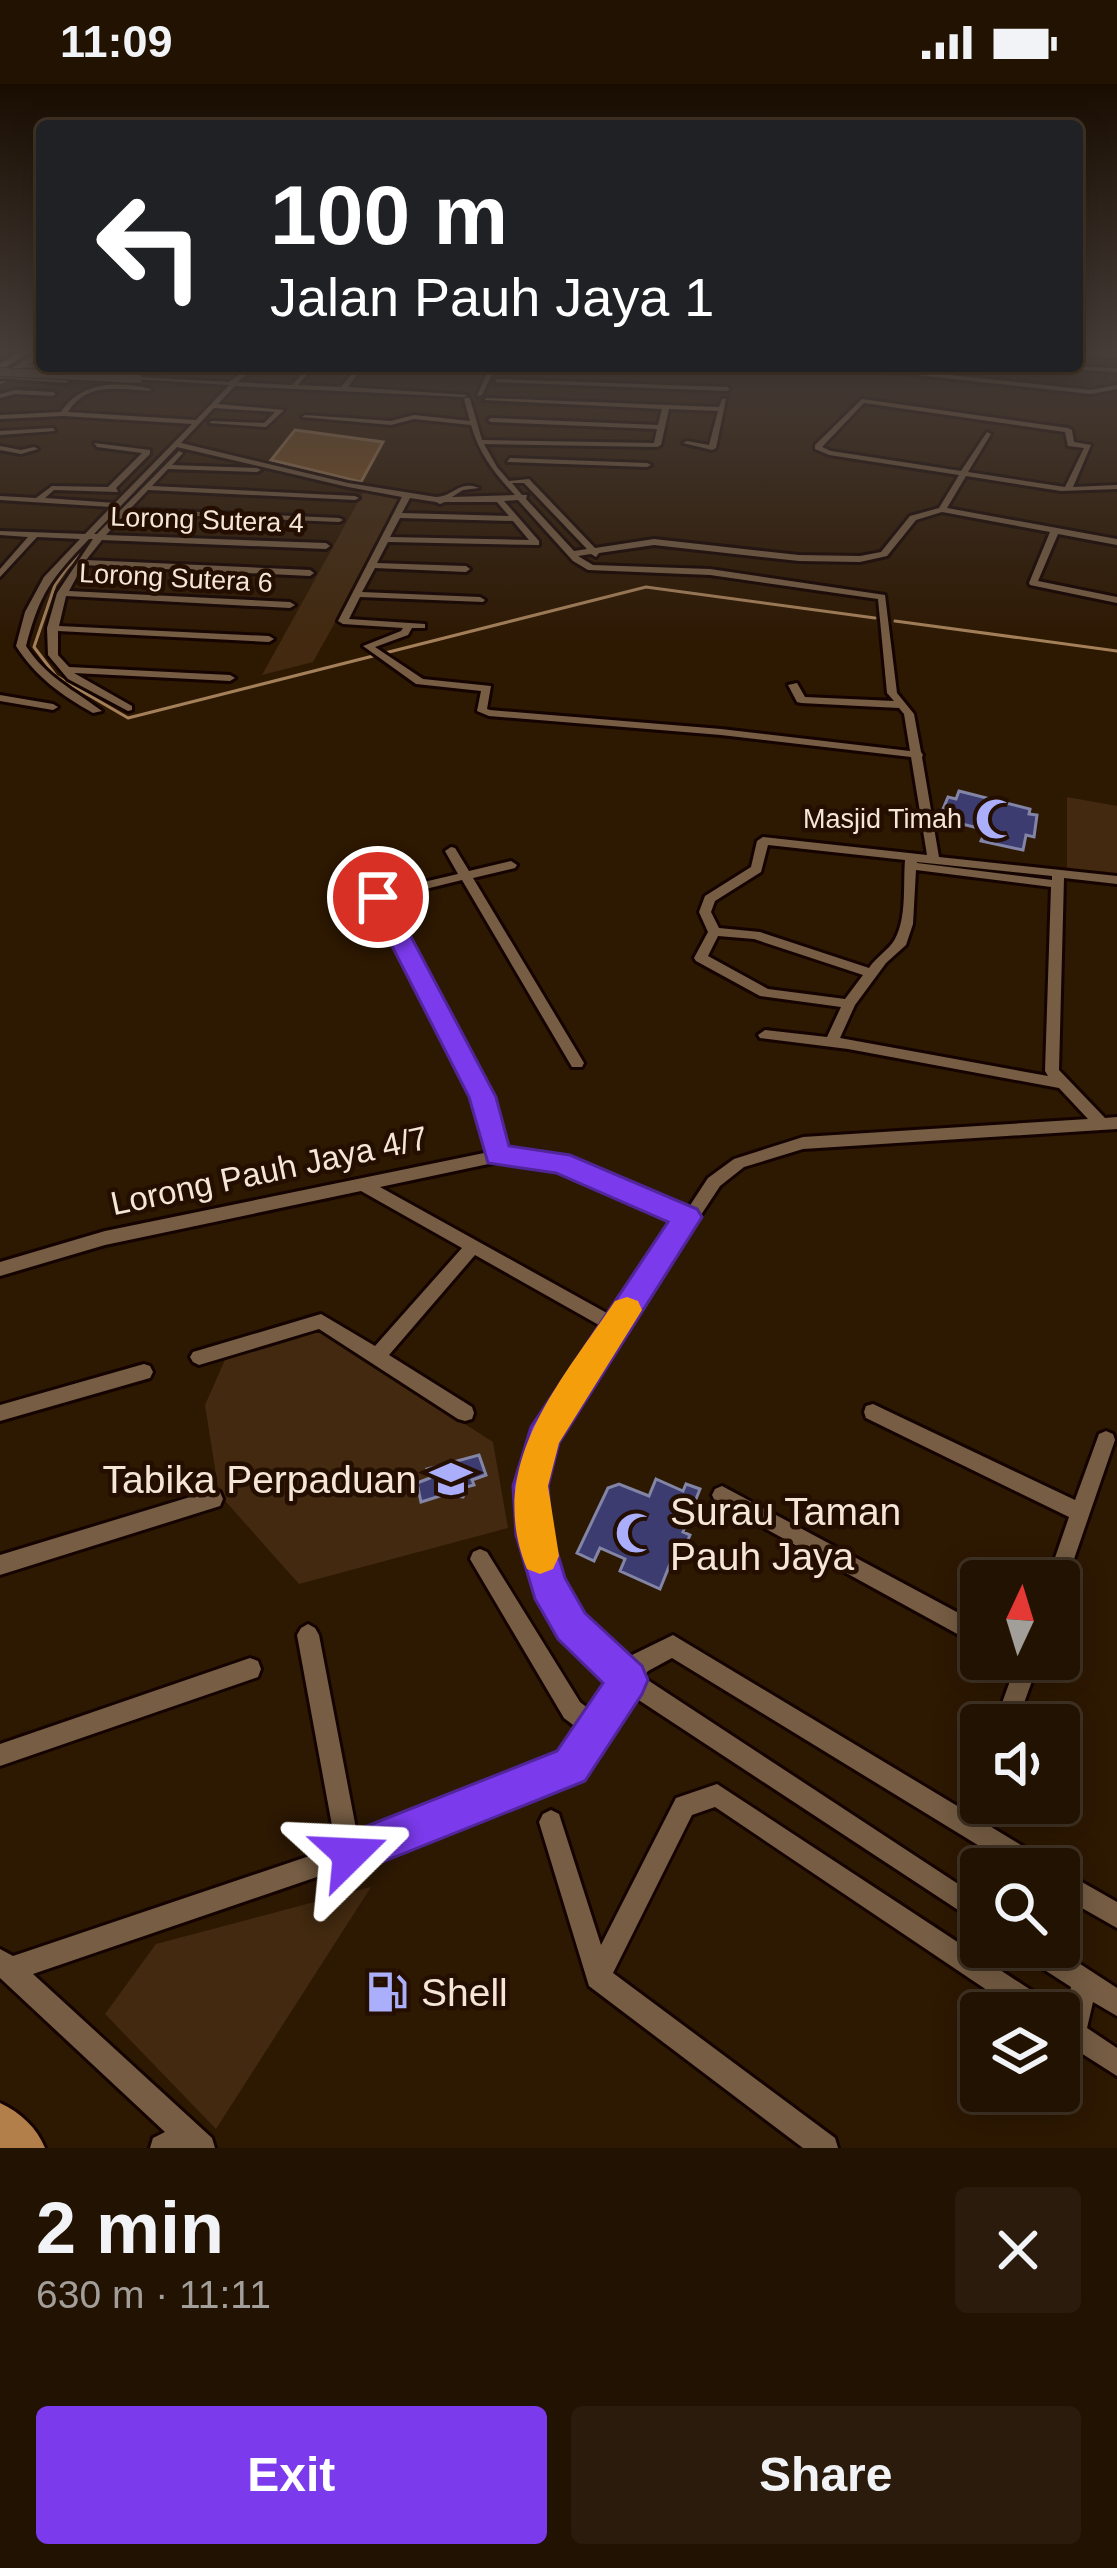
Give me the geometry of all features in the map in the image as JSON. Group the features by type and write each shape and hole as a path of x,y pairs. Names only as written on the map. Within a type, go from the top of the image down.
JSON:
{"highway":[{"path":"0,2122 26,2148"}],"street":[{"path":"2,448 34,449"},
{"path":"110,490 147,452 121,448"},
{"path":"492,448 524,497 587,556 620,567"},
{"path":"493,448 526,481 596,569 710,572 878,596 886,609 892,693 904,705 918,755 933,858"},
{"path":"496,448 510,460 524,497"},
{"path":"820,448 1068,489 1117,487"},
{"path":"942,510 978,448"},
{"path":"1068,489 1087,448"},
{"path":"176,449 440,502 524,497"},
{"path":"98,711 56,688 34,669 21,646 30,612 48,577 85,536 147,488 176,449"},
{"path":"128,708 65,670 53,655 52,628 61,593 80,562 130,490 176,449"},
{"path":"510,460 647,465"},
{"path":"167,467 260,470"},
{"path":"38,500 52,488 130,490"},
{"path":"147,488 355,498"},
{"path":"440,502 461,488 475,488"},
{"path":"407,496 343,621 422,626"},
{"path":"0,499 339,520"},
{"path":"385,539 536,543 500,501"},
{"path":"587,556 684,545 799,559 860,559 884,554 913,518 942,510 1117,542"},
{"path":"397,514 516,519"},
{"path":"1055,531 1033,584 1117,600"},
{"name":"Lorong Sutera 4","path":"0,533 326,546"},
{"path":"0,574 5,560 34,536"},
{"path":"80,562 310,573"},
{"path":"371,566 466,569"},
{"name":"Lorong Sutera 6","path":"61,593 290,605"},
{"path":"356,594 480,600"},
{"path":"409,625 405,633 370,647 420,682 487,688 482,712 918,755"},
{"path":"52,628 268,639"},
{"path":"0,648 21,646"},
{"path":"65,670 230,678"},
{"path":"793,685 801,700 904,705"},
{"path":"0,698 52,707"},
{"path":"714,932 705,912 709,899 752,874 763,842 1058,878 1117,880"},
{"path":"451,851 577,1063"},
{"path":"911,861 933,858 1058,878"},
{"path":"831,1043 849,1004 898,945 907,924 911,861"},
{"path":"346,904 511,865"},
{"path":"1058,878 1056,1005 1049,1052 1058,1083"},
{"path":"378,897 482,1097 498,1156"},
{"path":"714,932 755,934 871,973"},
{"path":"714,932 701,958 739,982 765,992 849,1004"},
{"path":"765,1035 1058,1083 1108,1123"},
{"path":"960,1899 628,1680 571,1626 548,1586 534,1535 530,1486 543,1438 687,1217 714,1183 739,1163 803,1143 1108,1123"},
{"name":"Lorong Pauh Jaya 4/7","path":"0,1269 104,1238 498,1156 560,1162 687,1217"},
{"path":"362,1184 616,1326"},
{"path":"379,1354 473,1246"},
{"path":"199,1357 321,1321 465,1413"},
{"path":"0,1413 144,1372"},
{"path":"873,1412 1081,1513"},
{"path":"1064,1560 1106,1440"},
{"path":"722,1496 960,1625"},
{"path":"0,1565 213,1499"},
{"path":"481,1559 572,1710 596,1728"},
{"path":"308,1636 350,1854"},
{"path":"184,2144 5,1965 350,1854 571,1766 640,1663 673,1646 1005,1848"},
{"path":"0,1755 250,1669"},
{"path":"598,1977 684,1806 717,1795 1012,1992"},
{"path":"551,1822 598,1977 825,2148"},
{"path":"1080,1894 1117,1916"},
{"path":"1064,1968 1117,2003"},
{"path":"1080,1994 1085,1982"},
{"path":"1080,2038 1117,2063"}],"shaded area":[{"path":"280,448 380,448 361,482 271,460"},
{"path":"364,491 403,500 313,662 262,675"},
{"path":"1067,797 1117,806 1117,875 1067,869"},
{"path":"319,1331 493,1442 508,1528 299,1584 219,1494 205,1405 228,1353"},
{"path":"371,1887 216,2129 105,2014 156,1944"}],"building":[{"name":"Masjid Timah","path":"959,791 1030,809 1029,814 1037,815 1034,837 1026,835 1023,850 981,841 986,830 946,820 950,811 943,809 948,797 956,799"},
{"name":"Tabika Perpaduan","path":"479,1455 486,1475 472,1480 474,1485 466,1487 463,1497 443,1495 421,1502 417,1483 430,1478 427,1469"},
{"name":"Surau Taman Pauh Jaya","path":"656,1479 683,1491 686,1484 700,1489 683,1532 690,1535 685,1547 678,1544 660,1589 620,1571 625,1559 600,1548 594,1561 577,1553 608,1488 619,1484 649,1496"}],"waterway":[{"path":"165,462 67,568 55,585 34,647 56,676 128,718 646,587 875,618"},
{"path":"895,621 1117,651"}],"slow traffic":[{"path":"540,1556 530,1486 543,1438 627,1310"}],"place":[{"name":"Masjid Timah","path":"996,819"},
{"name":"Tabika Perpaduan","path":"451,1479"},
{"name":"Surau Taman Pauh Jaya","path":"636,1533"},
{"name":"Shell","path":"387,1992"}],"route":[{"path":"350,1854 571,1766 628,1680 571,1626 548,1586 534,1535 530,1486 543,1438 687,1217 560,1162 498,1156 482,1097 378,897"}]}
